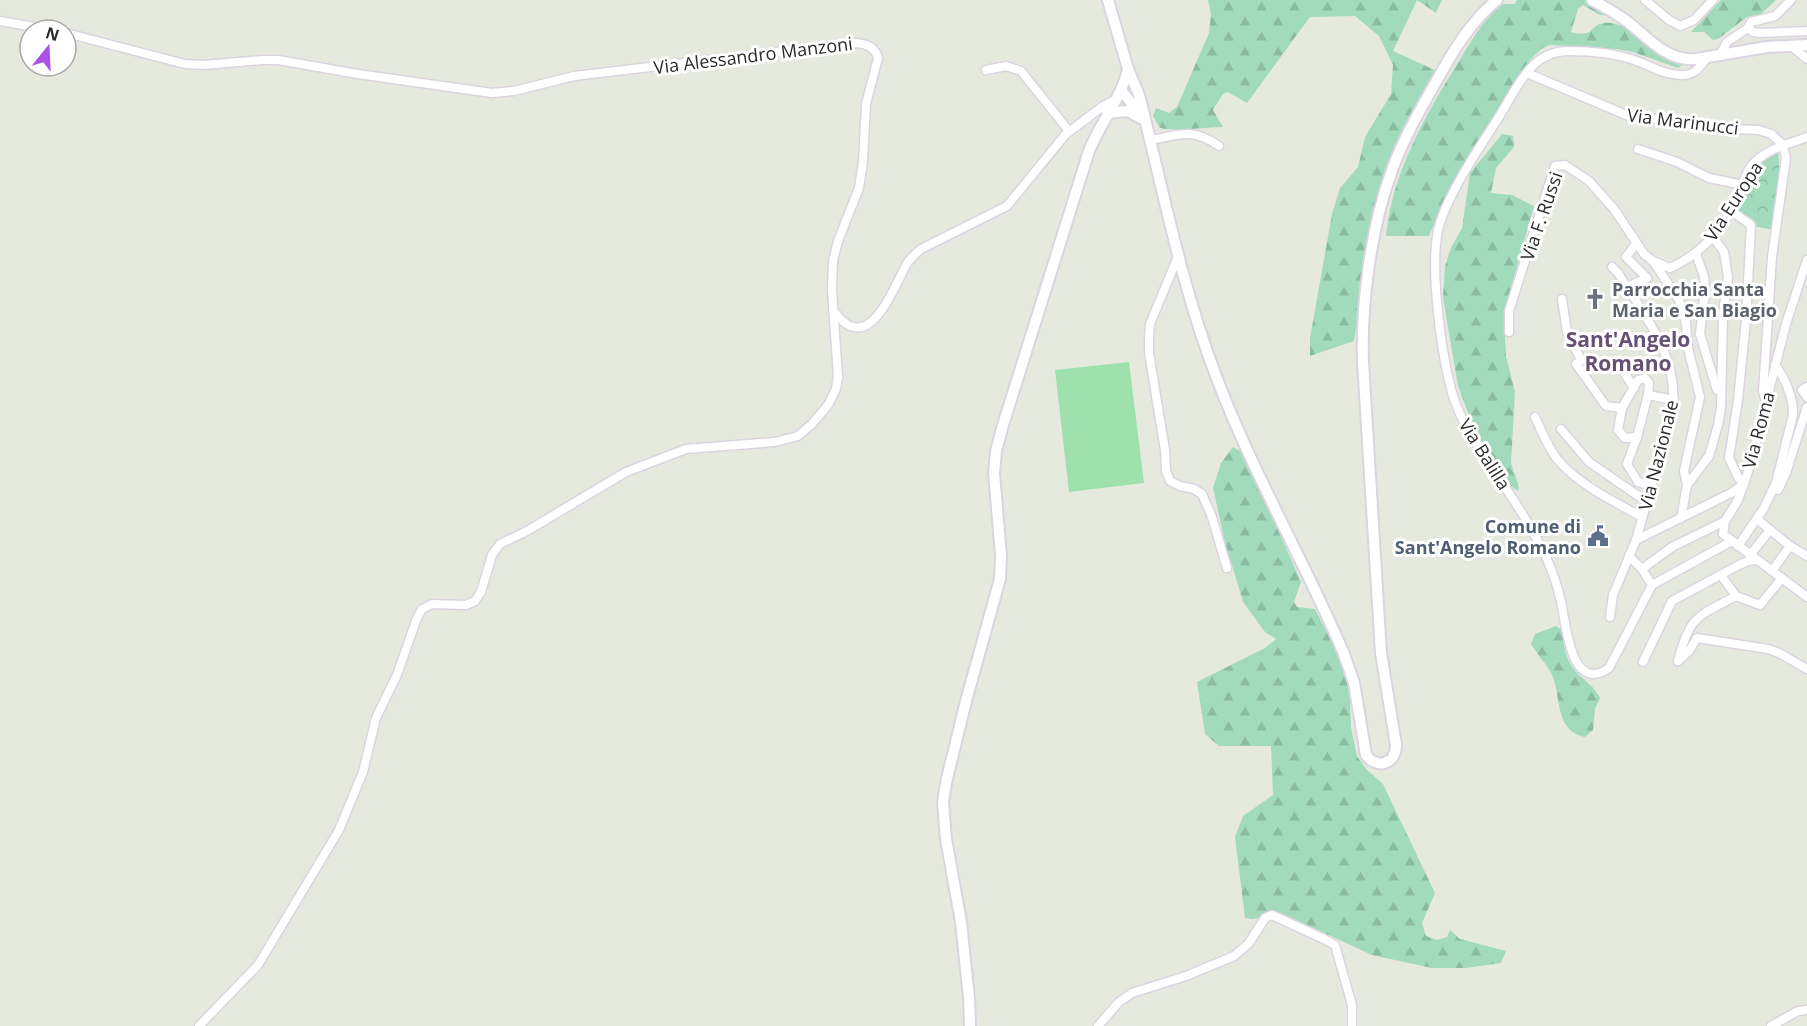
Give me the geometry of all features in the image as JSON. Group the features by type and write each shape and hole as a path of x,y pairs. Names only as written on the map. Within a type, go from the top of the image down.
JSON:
{"street":[{"path":"1108,0 1128,69 1141,103 1200,330 1226,402 1347,661 1355,690 1366,755 1374,762 1386,763 1394,756 1396,745 1381,653 1363,362 1363,328 1371,261 1384,194 1400,150 1456,49 1475,21 1497,0"},
{"path":"1592,0 1617,14 1674,56 1688,60 1790,45 1807,45"},
{"path":"1645,0 1671,22 1684,26 1699,16 1713,0"},
{"path":"1720,55 1727,42 1748,28 1751,22 1775,16 1791,0"},
{"path":"0,21 18,24"},
{"path":"1748,28 1760,33 1807,31"},
{"name":"Via Alessandro Manzoni","path":"78,36 185,64 204,66 278,60 368,76 498,93 574,76 853,43 867,44 876,51 878,65 866,104 863,162 859,188 834,257 833,310 838,365 837,383 828,405 802,433 792,439 686,449 631,470 527,531 500,544 493,552 481,592 475,601 462,605 432,604 420,611 401,668 376,717 363,772 339,830 258,965 199,1026"},
{"path":"1790,45 1807,59"},
{"name":"Via Balilla","path":"1652,585 1609,668 1595,673 1579,666 1571,652 1558,590 1544,552 1527,521 1469,431 1452,390 1440,312 1435,256 1437,237 1449,204 1527,73 1543,56 1564,51 1625,57 1682,75 1698,69 1707,57"},
{"path":"986,70 1006,66 1021,70 1069,130"},
{"path":"970,1026 969,991 961,922 944,823 944,789 1001,573 994,478 999,438 1087,159 1128,69"},
{"name":"Via Marinucci","path":"1527,73 1630,117 1674,120 1707,128 1760,130 1771,134 1782,144"},
{"path":"833,310 840,320 850,326 861,327 871,324 890,297 914,255 1010,204 1069,130 1088,119 1118,95 1132,92 1141,103"},
{"path":"1118,95 1134,104 1144,120"},
{"path":"1107,113 1128,111 1144,120"},
{"path":"1150,140 1194,133 1208,138 1219,146"},
{"path":"1766,404 1763,391 1772,257 1786,158 1782,144 1807,137"},
{"name":"Via Europa","path":"1653,261 1670,268 1696,254 1713,237 1730,210 1755,161 1782,144"},
{"path":"1638,149 1677,162 1709,178 1743,185"},
{"name":"Via F. Russi","path":"1509,332 1509,311 1555,166 1565,165 1589,181 1614,209 1636,244 1653,261 1679,300 1686,323 1700,398 1684,471 1687,484 1681,518"},
{"path":"1730,210 1751,225 1746,320 1738,400 1729,458 1744,484 1737,502 1725,521 1723,534 1807,597"},
{"path":"1687,484 1709,456 1721,408 1723,314 1728,277 1724,252 1713,237"},
{"path":"1627,287 1647,278 1626,257 1636,244"},
{"path":"1179,253 1150,324 1149,337 1149,353 1165,450 1166,471 1170,481 1202,494 1212,517 1227,568"},
{"path":"1696,254 1705,283 1700,334 1721,408"},
{"name":"Via Roma","path":"1636,540 1731,493 1744,484 1775,365 1807,260"},
{"name":"Via Nazionale","path":"1610,617 1613,595 1636,540 1674,400 1674,382 1663,349 1627,287 1612,267"},
{"path":"1562,299 1567,332 1581,360 1576,364 1605,406 1622,408"},
{"path":"1759,521 1776,483 1792,415 1793,405 1775,365"},
{"path":"1625,374 1634,388"},
{"path":"1637,437 1625,438 1618,430 1622,408 1638,380 1645,378 1649,383 1648,395 1637,437 1627,464 1638,482 1651,486"},
{"path":"1807,387 1802,390 1807,397"},
{"path":"1648,395 1674,400"},
{"path":"1629,556 1642,569 1652,585 1735,543 1759,521 1786,473 1807,407"},
{"path":"1535,417 1550,448 1563,465 1594,489 1642,517"},
{"path":"1561,429 1592,465 1647,502"},
{"path":"1642,569 1672,547 1725,521"},
{"path":"1759,521 1790,546 1807,556"},
{"path":"1643,662 1672,601 1754,558 1770,530"},
{"path":"1772,571 1790,546"},
{"path":"1721,575 1736,596 1760,605 1782,578"},
{"path":"1736,596 1697,618 1687,634 1678,661 1689,651 1697,638 1768,649 1807,669"},
{"path":"1098,1026 1119,1002 1132,993 1194,973 1234,956 1249,943 1265,918 1272,915 1335,945 1352,1005 1352,1026"},
{"path":"1771,1026 1798,1011 1807,1010"}],"green space":[{"path":"1208,0 1417,0 1393,51 1435,70 1396,150 1370,238 1354,341 1310,356 1310,338 1332,214 1340,188 1358,167 1365,137 1391,94 1393,65 1379,36 1355,16 1310,17 1247,103 1228,92 1223,94 1213,110 1223,127 1160,128 1153,116 1156,108 1169,113 1177,107 1209,33 1211,14"},
{"path":"1417,0 1442,0 1436,13"},
{"path":"1517,0 1588,0 1614,16 1600,15 1583,5 1578,9 1571,32 1584,33 1599,24 1613,23 1655,44 1682,65 1678,68 1633,52 1616,49 1550,45 1541,49 1530,60 1448,191 1429,236 1386,236 1389,213 1402,169 1432,106 1483,25 1503,4 1515,4"},
{"path":"1721,0 1776,0 1761,14 1747,17 1718,39 1713,40 1704,32 1691,32"},
{"path":"1502,134 1513,136 1514,147 1496,168 1491,193 1512,195 1534,206 1512,285 1505,337 1506,356 1515,392 1511,463 1519,487 1518,491 1505,482 1473,426 1458,386 1443,298 1445,266 1451,248 1462,228 1470,173"},
{"path":"1778,149 1779,165 1782,169 1773,230 1753,226 1733,210 1753,168"},
{"path":"1129,362 1144,483 1069,492 1055,370"},
{"path":"1233,447 1245,454 1301,582 1294,602 1297,607 1315,609 1349,676 1351,727 1357,756 1366,769 1383,784 1435,893 1422,923 1426,936 1437,940 1447,937 1450,930 1460,939 1506,951 1501,963 1466,968 1432,968 1372,955 1279,912 1253,919 1245,918 1235,837 1243,816 1273,795 1271,746 1219,746 1205,734 1197,682 1265,648 1276,639 1265,632 1243,602 1225,542 1213,488 1221,463"},
{"path":"1556,626 1562,630 1566,652 1576,672 1600,698 1595,709 1593,730 1585,737 1567,727 1560,710 1554,680 1531,644 1535,634"}],"place":[{"name":"Parrocchia Santa Maria e San Biagio","path":"1595,299"},
{"name":"Comune di Sant'Angelo Romano","path":"1598,536"}],"district":[{"name":"Sant'Angelo Romano","path":"1628,351"}]}
